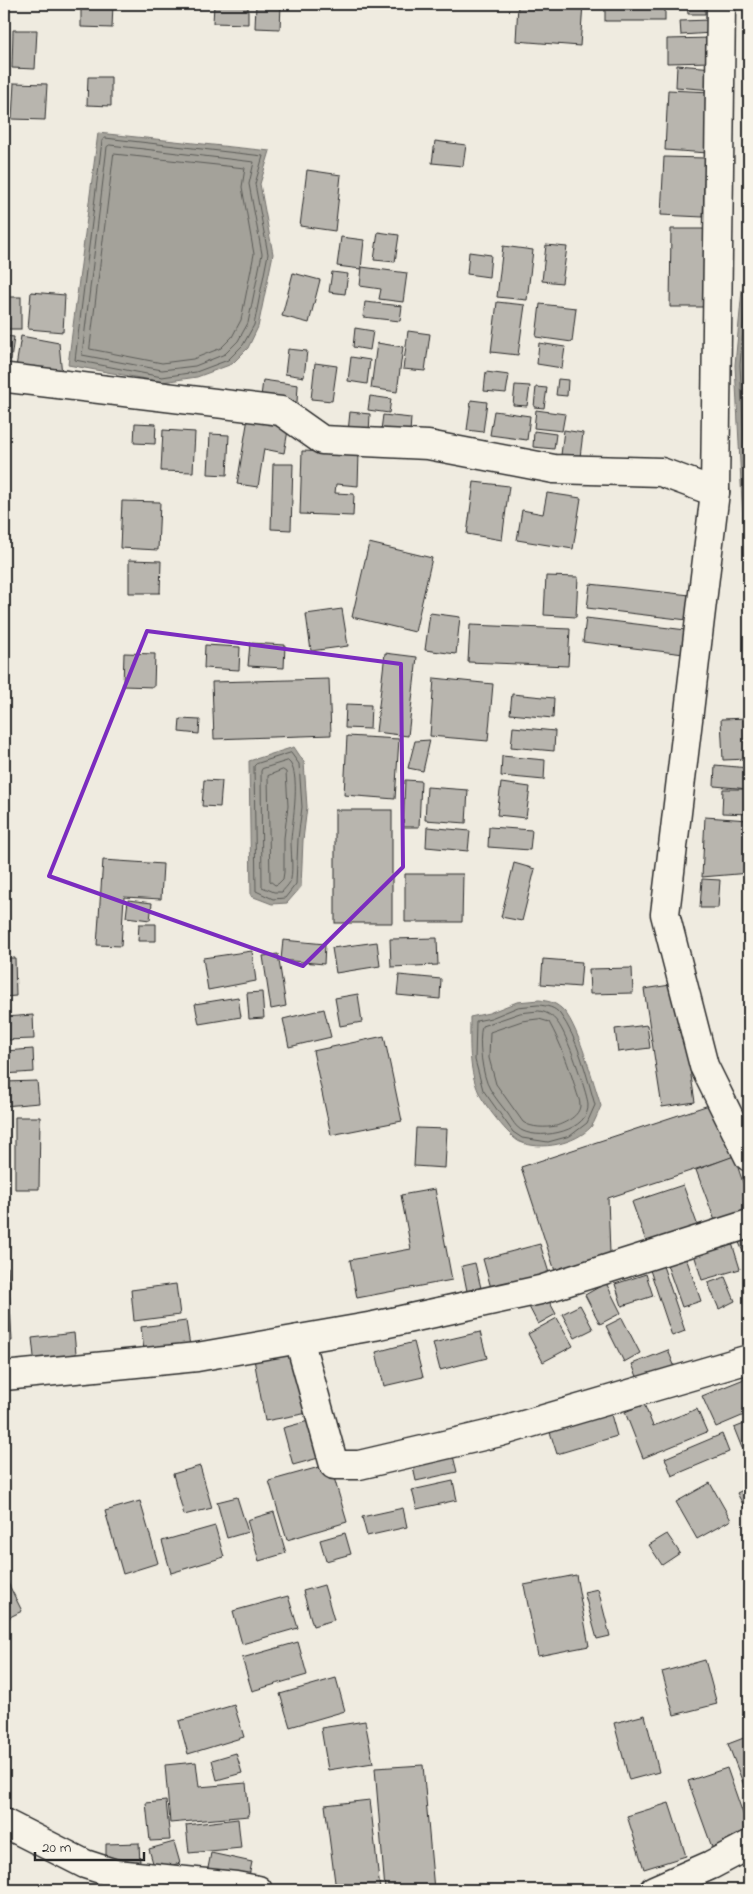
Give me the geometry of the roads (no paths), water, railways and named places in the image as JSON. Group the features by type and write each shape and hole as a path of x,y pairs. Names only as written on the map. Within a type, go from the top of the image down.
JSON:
{"street":[{"path":"721,4 715,492 665,914 704,1066 749,1157"},
{"path":"8,378 281,411 322,440 428,445 554,469 661,472 715,492"},
{"path":"4,1376 197,1357 374,1326 540,1290 749,1224"},
{"path":"299,1339 334,1465 359,1465 500,1432 749,1359"},
{"path":"4,1823 85,1864 116,1874 236,1886 258,1890"},
{"path":"654,1890 749,1846"}],"water":[{"path":"98,133 270,151 260,184 273,254 258,327 248,348 232,364 197,377 162,382 68,365"},
{"path":"749,285 749,542 744,541 735,365 742,290"},
{"path":"294,747 304,762 307,807 303,840 301,887 287,903 272,904 251,896 249,761"},
{"path":"539,1000 556,1004 567,1015 573,1025 601,1106 591,1127 584,1133 567,1142 547,1146 528,1145 520,1142 491,1112 475,1084 470,1055 470,1017 489,1013 517,1002"}]}
